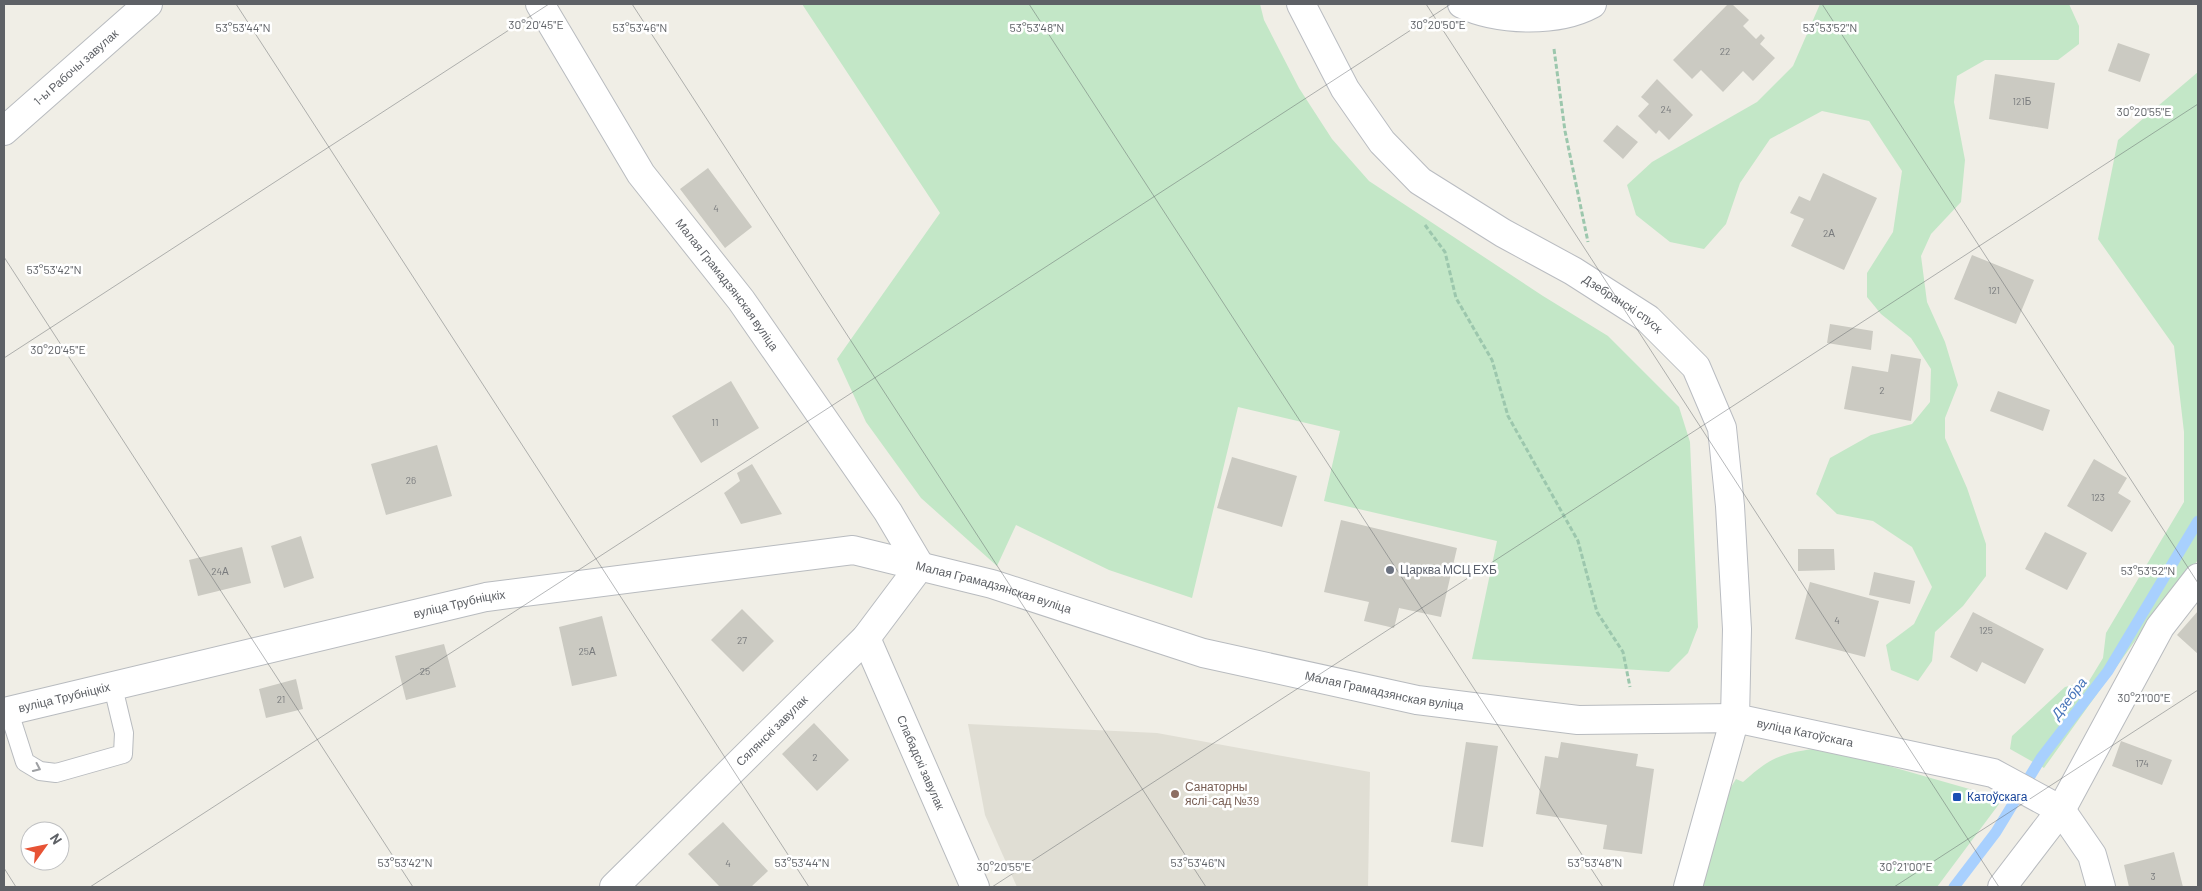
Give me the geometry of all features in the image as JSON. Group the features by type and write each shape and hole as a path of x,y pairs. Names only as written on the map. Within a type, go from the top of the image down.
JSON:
{"street":[{"name":"1-ы Рабочы завулак","path":"4,131 148,4"},
{"name":"Малая Грамадзянская вуліца","path":"540,4 641,174 741,300 888,512 920,566 992,584 1203,653 1417,700 1578,720 1735,718"},
{"name":"Дзебранскі спуск","path":"1301,4 1345,89 1382,142 1420,181 1503,233 1573,271 1648,319 1696,367 1722,428 1730,506 1737,629 1735,718"},
{"path":"1462,4 1497,16 1550,16 1584,8 1592,4"},
{"name":"вуліца Трубніцкіх","path":"6,712 486,597 853,550 920,566"},
{"name":"Сялянскі завулак","path":"614,887 866,638 920,566"},
{"path":"2002,887 2160,627 2198,578"},
{"name":"Слабадскі завулак","path":"866,638 975,887"},
{"name":"вуліца Катоўскага","path":"1735,718 1993,772 2051,805"},
{"path":"1688,887 1735,718"},
{"path":"2051,805 2092,855 2101,887"}],"lane":[{"path":"6,712 25,762 40,771 56,773 123,754 124,733 113,686"}],"path":[{"path":"1550,16 1565,130 1586,234"},
{"path":"1422,220 1445,252 1456,298 1492,360 1508,416 1578,541 1597,612 1623,652 1637,718"}],"shaded area":[{"name":"Санаторны яслі-сад №39","path":"968,724 1157,733 1370,772 1368,887 1017,887 985,815"}],"green space":[{"path":"802,4 1260,4 1264,20 1299,88 1332,139 1369,181 1543,296 1608,336 1679,407 1690,442 1698,627 1688,653 1669,672 1472,659 1497,541 1324,501 1340,431 1238,407 1192,598 1109,570 1016,525 997,566 921,498 866,422 837,359 940,213"},
{"path":"1820,4 2069,4 2079,26 2079,44 2058,60 1985,60 1957,76 1954,102 1965,160 1961,202 1931,234 1921,256 1927,302 1945,342 1958,385 1945,418 1945,438 1967,488 1986,544 1986,576 1963,606 1935,632 1932,661 1918,681 1891,670 1886,645 1914,624 1932,587 1912,547 1873,521 1837,514 1816,494 1830,458 1871,435 1912,424 1930,402 1931,369 1911,338 1881,314 1867,297 1867,273 1893,232 1902,171 1869,121 1822,111 1770,139 1740,183 1726,224 1704,249 1670,242 1636,215 1627,185 1652,162 1757,102 1793,66"},
{"path":"2198,72 2198,560 2150,620 2044,768 2010,749 2012,736 2065,687 2089,681 2103,658 2106,633 2184,502 2184,432 2174,346 2098,239 2118,140"},
{"path":"1813,749 1836,751 1987,794 1999,804 1937,887 1698,887 1723,800 1736,779 1743,782 1775,759 1791,753"}],"building":[{"path":"1728,4 1732,4 1749,20 1743,26 1756,39 1761,34 1765,38 1760,44 1775,58 1753,81 1743,71 1723,92 1701,70 1692,79 1673,60"},
{"path":"2118,43 2150,54 2140,82 2108,71"},
{"path":"1995,74 2055,83 2048,129 1989,119"},
{"path":"1657,79 1693,115 1669,140 1659,130 1656,134 1638,116 1649,104 1641,97"},
{"path":"1617,125 1638,142 1623,159 1603,141"},
{"path":"708,168 752,227 725,248 680,189"},
{"path":"1823,173 1877,198 1844,270 1791,246 1804,219 1790,213 1799,196 1810,201"},
{"path":"1972,255 2034,280 2016,324 1954,299"},
{"path":"1830,324 1873,331 1871,350 1827,343"},
{"path":"1891,354 1921,359 1911,421 1844,409 1852,366 1888,372"},
{"path":"731,381 759,428 701,463 672,416"},
{"path":"1998,391 2050,410 2043,431 1990,411"},
{"path":"437,445 452,496 386,515 371,464"},
{"path":"1232,457 1297,476 1282,527 1217,508"},
{"path":"2094,459 2127,478 2118,493 2131,501 2112,532 2067,506"},
{"path":"752,464 782,514 741,524 724,493 740,481 737,473"},
{"name":"Царква МСЦ ЕХБ","path":"1341,520 1457,548 1441,617 1399,608 1394,628 1364,621 1369,602 1324,592"},
{"path":"2045,532 2087,553 2067,590 2025,569"},
{"path":"301,536 314,578 284,588 271,546"},
{"path":"242,547 251,583 198,596 189,560"},
{"path":"1798,549 1834,549 1835,570 1798,571"},
{"path":"1874,572 1915,581 1910,604 1869,595"},
{"path":"1810,582 1879,601 1865,657 1795,639"},
{"path":"742,609 774,641 743,672 711,640"},
{"path":"2198,611 2198,654 2177,635"},
{"path":"1973,612 2044,649 2025,684 1982,662 1977,672 1950,657"},
{"path":"602,616 617,676 572,686 559,627"},
{"path":"444,644 456,687 406,700 395,656"},
{"path":"296,679 303,709 266,718 259,689"},
{"path":"814,723 849,760 817,791 782,754"},
{"path":"2121,741 2172,760 2162,785 2112,766"},
{"path":"1466,742 1498,746 1483,847 1451,842"},
{"path":"1561,742 1638,754 1636,766 1654,769 1642,854 1603,849 1607,825 1536,814 1545,756 1558,758"},
{"path":"723,822 768,871 751,887 720,887 688,854"},
{"path":"2174,852 2183,887 2129,887 2124,865"}],"waterway":[{"name":"Дзебра","path":"1954,887 1996,832 2041,758 2108,671 2198,521"}],"place":[{"name":"Царква МСЦ ЕХБ","path":"1390,570"},
{"name":"Санаторны яслі-сад №39","path":"1175,794"},
{"name":"Катоўскага","path":"1957,797"}]}
